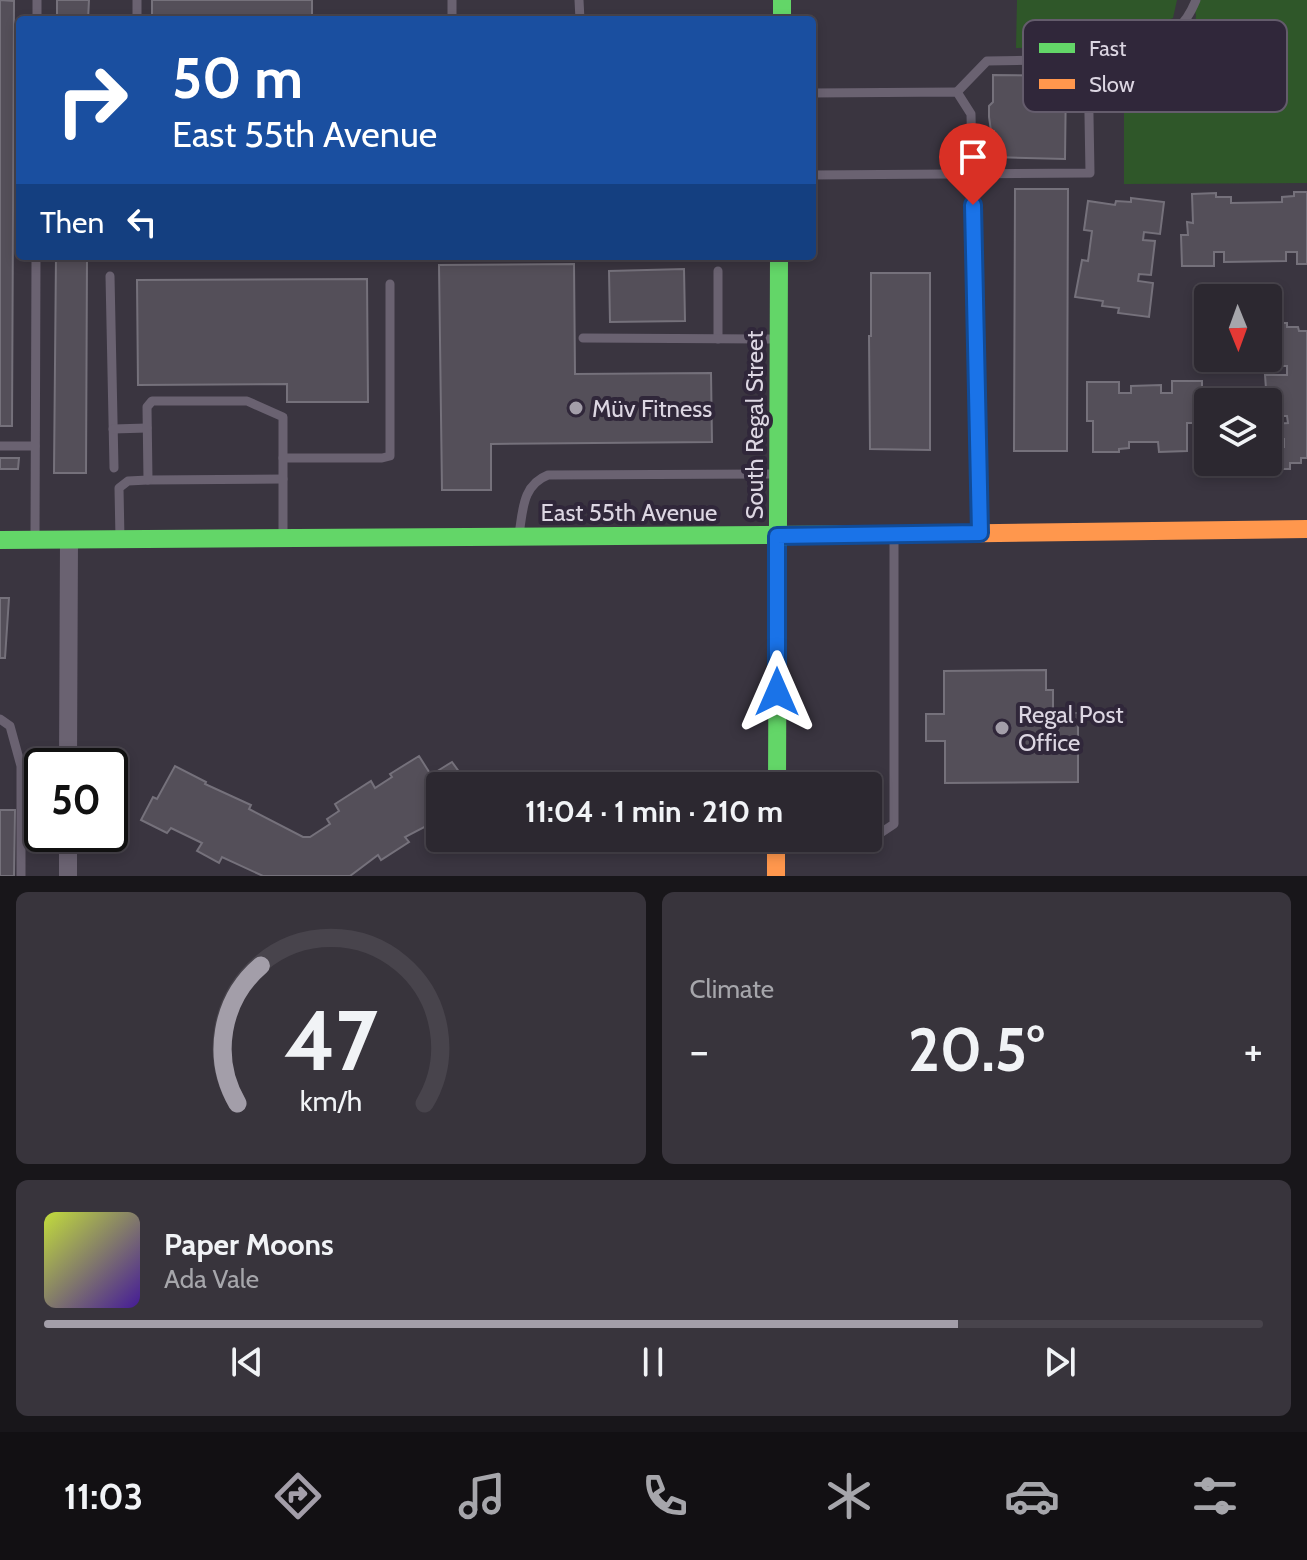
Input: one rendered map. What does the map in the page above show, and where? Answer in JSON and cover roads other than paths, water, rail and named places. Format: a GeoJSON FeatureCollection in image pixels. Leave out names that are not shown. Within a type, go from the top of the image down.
{"type":"FeatureCollection","features":[{"type":"Feature","properties":{"kind":"street","name":"South Regal Street"},"geometry":{"type":"LineString","coordinates":[[777,772],[779,260]]}},
{"type":"Feature","properties":{"kind":"street","name":"East 55th Avenue"},"geometry":{"type":"LineString","coordinates":[[0,540],[777,536],[1307,529]]}},
{"type":"Feature","properties":{"kind":"street"},"geometry":{"type":"LineString","coordinates":[[68,748],[69,540]]}},
{"type":"Feature","properties":{"kind":"street"},"geometry":{"type":"LineString","coordinates":[[68,852],[68,876]]}},
{"type":"Feature","properties":{"kind":"street"},"geometry":{"type":"LineString","coordinates":[[776,852],[776,876]]}},
{"type":"Feature","properties":{"kind":"lane"},"geometry":{"type":"LineString","coordinates":[[1187,20],[1196,0]]}},
{"type":"Feature","properties":{"kind":"lane"},"geometry":{"type":"LineString","coordinates":[[816,93],[957,92],[987,61],[1023,60]]}},
{"type":"Feature","properties":{"kind":"lane"},"geometry":{"type":"LineString","coordinates":[[957,92],[971,114],[980,533]]}},
{"type":"Feature","properties":{"kind":"lane"},"geometry":{"type":"LineString","coordinates":[[816,175],[1090,173],[1089,112]]}},
{"type":"Feature","properties":{"kind":"lane"},"geometry":{"type":"LineString","coordinates":[[35,540],[36,260]]}},
{"type":"Feature","properties":{"kind":"lane"},"geometry":{"type":"LineString","coordinates":[[718,271],[718,339]]}},
{"type":"Feature","properties":{"kind":"lane"},"geometry":{"type":"LineString","coordinates":[[110,276],[114,468]]}},
{"type":"Feature","properties":{"kind":"lane"},"geometry":{"type":"LineString","coordinates":[[283,458],[390,456],[390,284]]}},
{"type":"Feature","properties":{"kind":"lane"},"geometry":{"type":"LineString","coordinates":[[583,338],[779,339]]}},
{"type":"Feature","properties":{"kind":"lane"},"geometry":{"type":"LineString","coordinates":[[148,480],[147,407],[152,401],[247,401],[283,417],[283,539]]}},
{"type":"Feature","properties":{"kind":"lane"},"geometry":{"type":"LineString","coordinates":[[113,429],[147,428]]}},
{"type":"Feature","properties":{"kind":"lane"},"geometry":{"type":"LineString","coordinates":[[0,446],[35,446]]}},
{"type":"Feature","properties":{"kind":"lane"},"geometry":{"type":"LineString","coordinates":[[519,537],[525,497],[538,479],[548,475],[778,474]]}},
{"type":"Feature","properties":{"kind":"lane"},"geometry":{"type":"LineString","coordinates":[[120,540],[119,488],[128,481],[283,479]]}},
{"type":"Feature","properties":{"kind":"lane"},"geometry":{"type":"LineString","coordinates":[[882,832],[894,824],[894,534]]}},
{"type":"Feature","properties":{"kind":"lane"},"geometry":{"type":"LineString","coordinates":[[0,719],[10,726],[21,766],[21,876]]}},
{"type":"Feature","properties":{"kind":"place","name":"Müv Fitness"},"geometry":{"type":"Point","coordinates":[576,408]}},
{"type":"Feature","properties":{"kind":"place","name":"Regal Post Office"},"geometry":{"type":"Point","coordinates":[1002,728]}}]}
